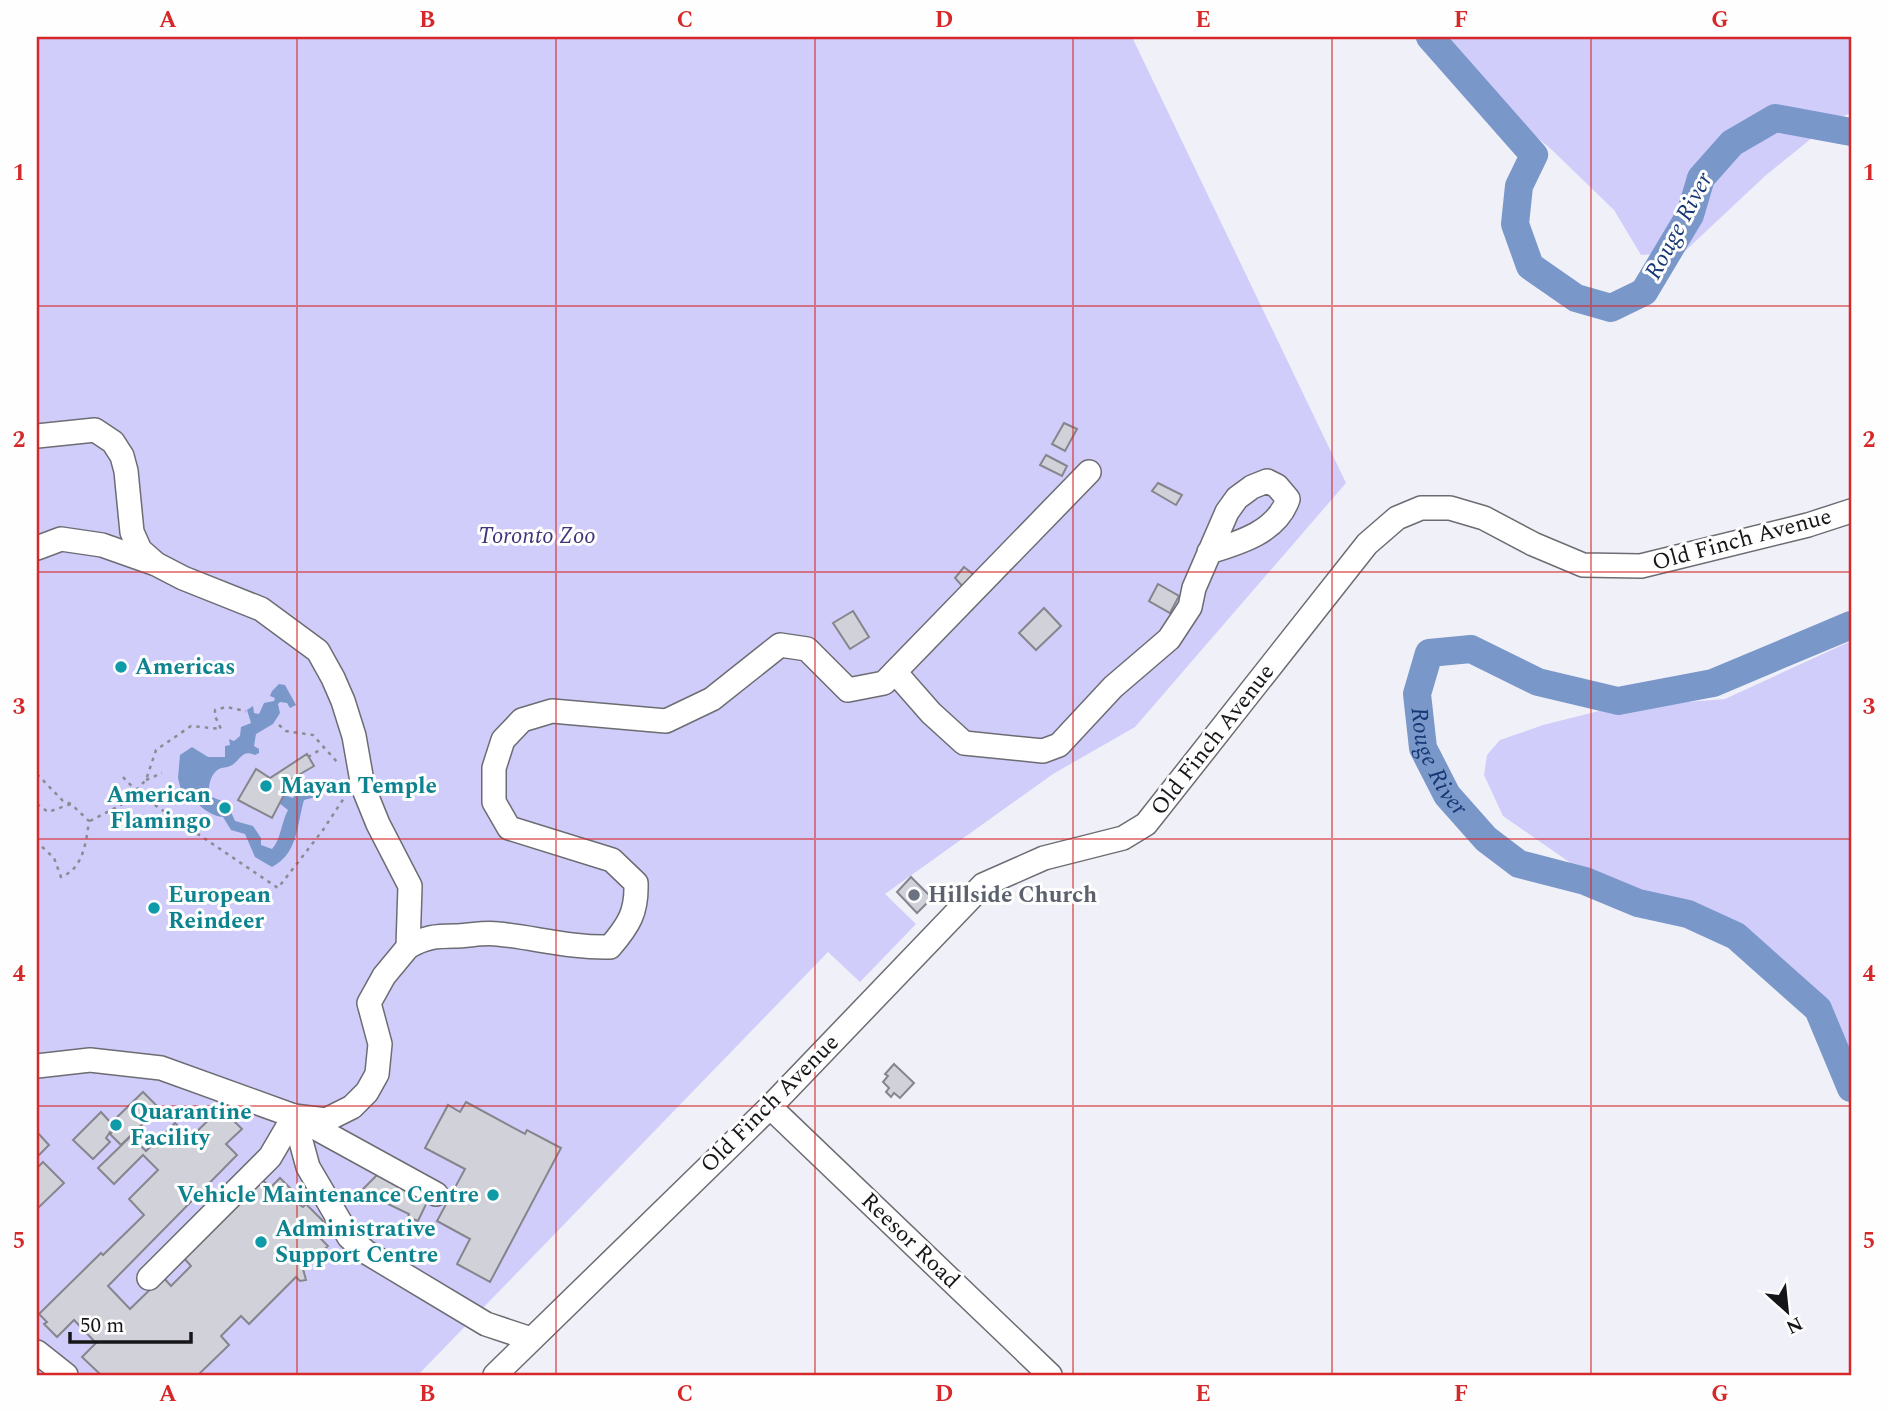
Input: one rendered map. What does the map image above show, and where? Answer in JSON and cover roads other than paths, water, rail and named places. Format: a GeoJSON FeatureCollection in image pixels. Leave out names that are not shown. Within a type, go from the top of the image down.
{"type":"FeatureCollection","features":[{"type":"Feature","properties":{"kind":"street"},"geometry":{"type":"LineString","coordinates":[[37,436],[95,430],[113,442],[122,456],[126,471],[132,532],[141,550],[156,564]]}},
{"type":"Feature","properties":{"kind":"street"},"geometry":{"type":"LineString","coordinates":[[294,1116],[326,1120],[352,1107],[367,1092],[377,1074],[380,1044],[369,1003],[384,976],[408,947],[420,940],[436,935],[495,934],[588,948],[610,947],[626,928],[636,902],[636,883],[612,860],[509,828],[494,802],[494,768],[503,740],[522,720],[552,711],[666,721],[712,699],[780,645],[807,649],[848,690],[884,683],[1089,472]]}},
{"type":"Feature","properties":{"kind":"street","name":"Old Finch Avenue"},"geometry":{"type":"LineString","coordinates":[[495,1375],[771,1107],[984,885],[1044,858],[1124,838],[1146,824],[1367,544],[1397,518],[1421,508],[1450,508],[1484,518],[1533,544],[1583,565],[1641,566],[1808,525],[1851,511]]}},
{"type":"Feature","properties":{"kind":"street"},"geometry":{"type":"LineString","coordinates":[[37,548],[61,539],[102,545],[156,564],[183,578],[261,609],[318,650],[343,701],[354,736],[363,787],[378,824],[410,886],[408,947]]}},
{"type":"Feature","properties":{"kind":"street"},"geometry":{"type":"LineString","coordinates":[[895,672],[931,713],[964,743],[1043,751],[1059,746],[1113,687],[1169,639],[1181,624],[1190,607],[1194,588],[1209,552]]}},
{"type":"Feature","properties":{"kind":"street"},"geometry":{"type":"LineString","coordinates":[[37,1066],[90,1060],[161,1068],[294,1116],[436,1194]]}},
{"type":"Feature","properties":{"kind":"street","name":"Reesor Road"},"geometry":{"type":"LineString","coordinates":[[771,1107],[1050,1375]]}},
{"type":"Feature","properties":{"kind":"street"},"geometry":{"type":"LineString","coordinates":[[149,1278],[270,1157],[294,1116]]}},
{"type":"Feature","properties":{"kind":"street"},"geometry":{"type":"LineString","coordinates":[[294,1116],[308,1167],[349,1237],[366,1252],[486,1324],[531,1339]]}},
{"type":"Feature","properties":{"kind":"street"},"geometry":{"type":"LineString","coordinates":[[37,1352],[66,1375]]}},
{"type":"Feature","properties":{"kind":"waterway","name":"Rouge River"},"geometry":{"type":"LineString","coordinates":[[1430,37],[1534,155],[1519,186],[1515,224],[1530,266],[1576,298],[1611,308],[1644,292],[1690,215],[1701,178],[1732,143],[1775,118],[1851,132]]}},
{"type":"Feature","properties":{"kind":"waterway","name":"Rouge River"},"geometry":{"type":"LineString","coordinates":[[1851,625],[1713,683],[1618,701],[1538,682],[1471,649],[1429,653],[1417,694],[1423,748],[1447,795],[1486,839],[1519,864],[1585,881],[1638,903],[1688,914],[1736,936],[1818,1009],[1851,1088]]}},
{"type":"Feature","properties":{"kind":"place","name":"Americas"},"geometry":{"type":"Point","coordinates":[121,667]}},
{"type":"Feature","properties":{"kind":"place","name":"Mayan Temple"},"geometry":{"type":"Point","coordinates":[266,786]}},
{"type":"Feature","properties":{"kind":"place","name":"American Flamingo"},"geometry":{"type":"Point","coordinates":[225,808]}},
{"type":"Feature","properties":{"kind":"place","name":"Hillside Church"},"geometry":{"type":"Point","coordinates":[914,895]}},
{"type":"Feature","properties":{"kind":"place","name":"European Reindeer"},"geometry":{"type":"Point","coordinates":[154,908]}},
{"type":"Feature","properties":{"kind":"place","name":"Quarantine Facility"},"geometry":{"type":"Point","coordinates":[116,1125]}},
{"type":"Feature","properties":{"kind":"place","name":"Vehicle Maintenance Centre"},"geometry":{"type":"Point","coordinates":[493,1195]}},
{"type":"Feature","properties":{"kind":"place","name":"Administrative Support Centre"},"geometry":{"type":"Point","coordinates":[261,1242]}},
{"type":"Feature","properties":{"kind":"park label","name":"Toronto Zoo"},"geometry":{"type":"Point","coordinates":[537,536]}}]}
